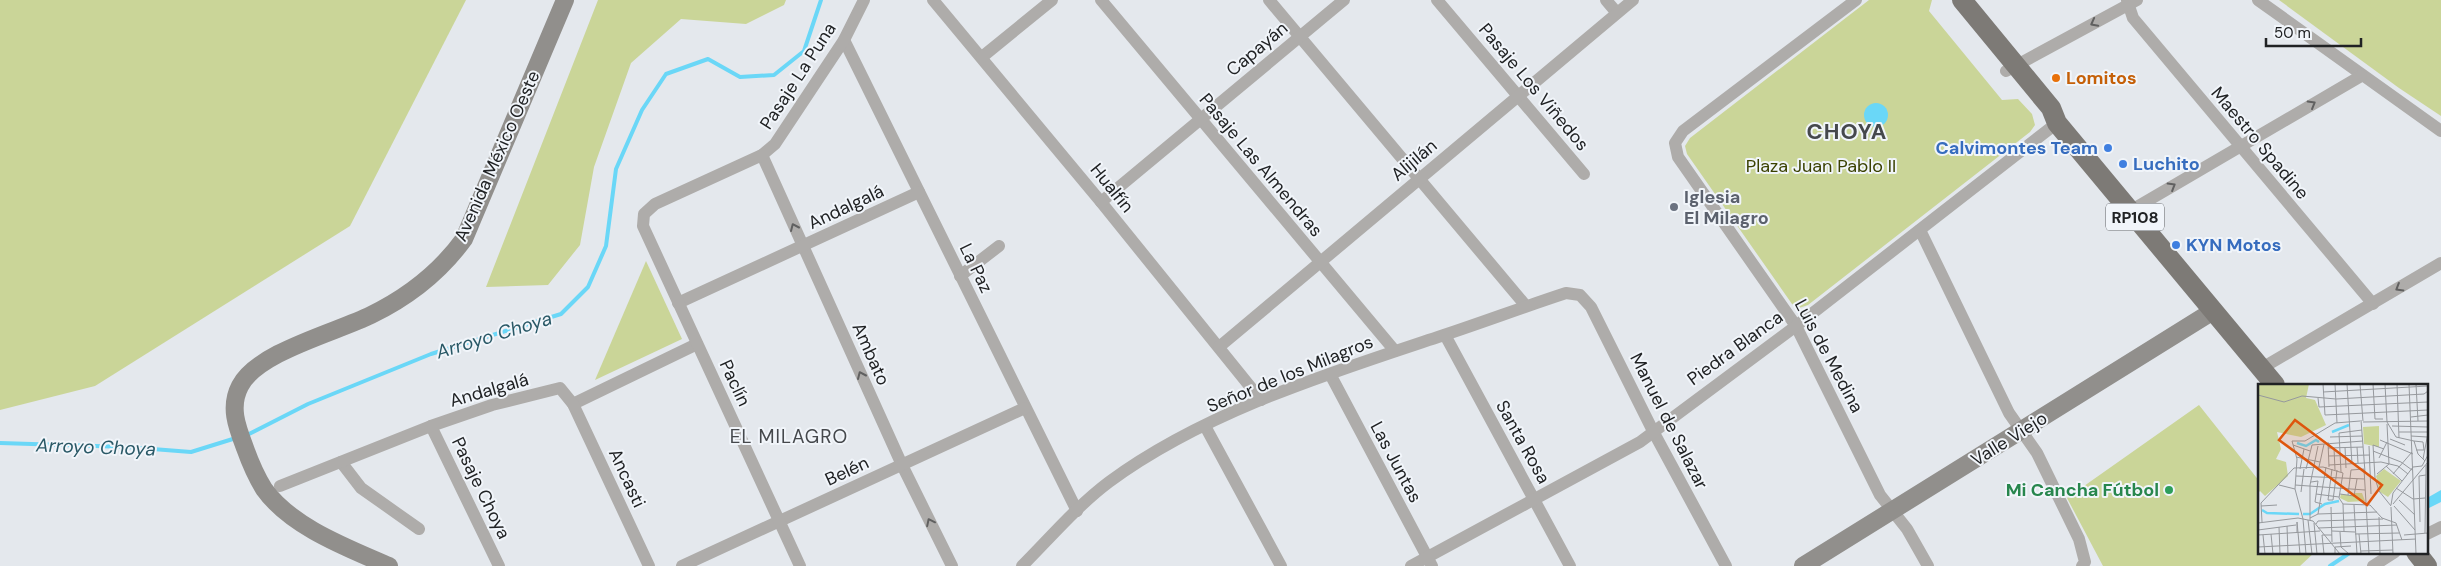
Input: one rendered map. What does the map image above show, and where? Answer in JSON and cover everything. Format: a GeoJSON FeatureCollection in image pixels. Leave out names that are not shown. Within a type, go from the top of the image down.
{"type":"FeatureCollection","features":[{"type":"Feature","properties":{"kind":"main road","name":"Avenida México Oeste"},"geometry":{"type":"LineString","coordinates":[[388,566],[321,534],[287,512],[264,489],[249,459],[236,425],[234,410],[240,385],[248,374],[278,354],[371,316],[402,298],[446,262],[464,239],[565,0]]}},
{"type":"Feature","properties":{"kind":"main road","name":"RP108"},"geometry":{"type":"LineString","coordinates":[[1948,0],[2051,108],[2057,123],[2274,384]]}},
{"type":"Feature","properties":{"kind":"main road","name":"RP108"},"geometry":{"type":"LineString","coordinates":[[1962,0],[2011,68]]}},
{"type":"Feature","properties":{"kind":"main road","name":"Valle Viejo"},"geometry":{"type":"LineString","coordinates":[[1803,566],[2022,432],[2213,311]]}},
{"type":"Feature","properties":{"kind":"main road"},"geometry":{"type":"LineString","coordinates":[[2418,554],[2427,566]]}},
{"type":"Feature","properties":{"kind":"street","name":"Pasaje La Puna"},"geometry":{"type":"LineString","coordinates":[[644,214],[655,204],[762,155],[775,144],[844,40],[864,0]]}},
{"type":"Feature","properties":{"kind":"street","name":"Hualfín"},"geometry":{"type":"LineString","coordinates":[[933,0],[1101,202],[1261,400]]}},
{"type":"Feature","properties":{"kind":"street"},"geometry":{"type":"LineString","coordinates":[[982,57],[1052,0]]}},
{"type":"Feature","properties":{"kind":"street","name":"Pasaje Las Almendras"},"geometry":{"type":"LineString","coordinates":[[1100,0],[1319,263],[1395,351]]}},
{"type":"Feature","properties":{"kind":"street"},"geometry":{"type":"LineString","coordinates":[[1269,0],[1526,306]]}},
{"type":"Feature","properties":{"kind":"street","name":"Capayán"},"geometry":{"type":"LineString","coordinates":[[1101,202],[1344,0]]}},
{"type":"Feature","properties":{"kind":"street","name":"Pasaje Los Viñedos"},"geometry":{"type":"LineString","coordinates":[[1437,0],[1584,174]]}},
{"type":"Feature","properties":{"kind":"street"},"geometry":{"type":"LineString","coordinates":[[1606,0],[1617,13]]}},
{"type":"Feature","properties":{"kind":"street","name":"Alijilán"},"geometry":{"type":"LineString","coordinates":[[1219,347],[1633,0]]}},
{"type":"Feature","properties":{"kind":"street","name":"Luis de Medina"},"geometry":{"type":"LineString","coordinates":[[1856,0],[1683,131],[1675,143],[1678,157],[1796,326],[1880,495],[1907,529],[1928,566]]}},
{"type":"Feature","properties":{"kind":"street"},"geometry":{"type":"LineString","coordinates":[[2258,0],[2361,76],[2441,131]]}},
{"type":"Feature","properties":{"kind":"street"},"geometry":{"type":"LineString","coordinates":[[2011,68],[2131,2]]}},
{"type":"Feature","properties":{"kind":"street","name":"Maestro Spadine"},"geometry":{"type":"LineString","coordinates":[[2131,2],[2133,18],[2373,304]]}},
{"type":"Feature","properties":{"kind":"street","name":"La Paz"},"geometry":{"type":"LineString","coordinates":[[844,40],[1077,511]]}},
{"type":"Feature","properties":{"kind":"street"},"geometry":{"type":"LineString","coordinates":[[2130,211],[2239,145],[2361,76]]}},
{"type":"Feature","properties":{"kind":"street","name":"Piedra Blanca"},"geometry":{"type":"LineString","coordinates":[[1411,566],[1430,562],[1535,500],[1640,442],[1796,326],[2057,123]]}},
{"type":"Feature","properties":{"kind":"street","name":"Ambato"},"geometry":{"type":"LineString","coordinates":[[762,155],[902,464],[952,566]]}},
{"type":"Feature","properties":{"kind":"street","name":"Andalgalá"},"geometry":{"type":"LineString","coordinates":[[678,303],[919,192]]}},
{"type":"Feature","properties":{"kind":"street","name":"Paclín"},"geometry":{"type":"LineString","coordinates":[[644,214],[643,226],[800,566]]}},
{"type":"Feature","properties":{"kind":"street"},"geometry":{"type":"LineString","coordinates":[[1920,230],[2009,412],[2037,452],[2079,539],[2083,564]]}},
{"type":"Feature","properties":{"kind":"street"},"geometry":{"type":"LineString","coordinates":[[960,276],[999,246]]}},
{"type":"Feature","properties":{"kind":"street"},"geometry":{"type":"LineString","coordinates":[[2262,368],[2441,263]]}},
{"type":"Feature","properties":{"kind":"street","name":"Señor de los Milagros"},"geometry":{"type":"LineString","coordinates":[[1022,566],[1108,483],[1140,461],[1205,426],[1261,400],[1395,351],[1566,293],[1580,295]]}},
{"type":"Feature","properties":{"kind":"street","name":"Manuel de Salazar"},"geometry":{"type":"LineString","coordinates":[[1580,295],[1591,307],[1653,431],[1726,566]]}},
{"type":"Feature","properties":{"kind":"street","name":"Santa Rosa"},"geometry":{"type":"LineString","coordinates":[[1445,335],[1570,566]]}},
{"type":"Feature","properties":{"kind":"street"},"geometry":{"type":"LineString","coordinates":[[573,404],[697,344]]}},
{"type":"Feature","properties":{"kind":"street","name":"Las Juntas"},"geometry":{"type":"LineString","coordinates":[[1330,374],[1430,562]]}},
{"type":"Feature","properties":{"kind":"street","name":"Andalgalá"},"geometry":{"type":"LineString","coordinates":[[280,486],[431,426],[492,405],[560,388],[573,404]]}},
{"type":"Feature","properties":{"kind":"street","name":"Ancasti"},"geometry":{"type":"LineString","coordinates":[[573,404],[649,566]]}},
{"type":"Feature","properties":{"kind":"street","name":"Belén"},"geometry":{"type":"LineString","coordinates":[[682,566],[1026,408]]}},
{"type":"Feature","properties":{"kind":"street","name":"Pasaje Choya"},"geometry":{"type":"LineString","coordinates":[[431,426],[499,566]]}},
{"type":"Feature","properties":{"kind":"street"},"geometry":{"type":"LineString","coordinates":[[1205,426],[1281,566]]}},
{"type":"Feature","properties":{"kind":"street"},"geometry":{"type":"LineString","coordinates":[[341,462],[361,488],[419,528]]}},
{"type":"Feature","properties":{"kind":"street"},"geometry":{"type":"LineString","coordinates":[[2428,533],[2441,526]]}},
{"type":"Feature","properties":{"kind":"street"},"geometry":{"type":"LineString","coordinates":[[2373,566],[2392,554]]}},
{"type":"Feature","properties":{"kind":"green space"},"geometry":{"type":"Polygon","coordinates":[[[0,0],[466,0],[350,226],[95,386],[0,410],[0,0]]]}},
{"type":"Feature","properties":{"kind":"green space"},"geometry":{"type":"Polygon","coordinates":[[[598,0],[786,0],[784,5],[746,24],[681,19],[631,63],[594,167],[580,245],[548,285],[486,287],[598,0]]]}},
{"type":"Feature","properties":{"kind":"green space","name":"Plaza Juan Pablo II"},"geometry":{"type":"Polygon","coordinates":[[[1869,0],[1932,0],[1929,11],[2002,100],[2018,99],[2032,114],[2035,125],[2030,132],[1808,305],[1799,308],[1792,304],[1687,154],[1685,146],[1690,138],[1869,0]]]}},
{"type":"Feature","properties":{"kind":"green space"},"geometry":{"type":"Polygon","coordinates":[[[2279,0],[2441,0],[2441,116],[2399,88],[2279,0]]]}},
{"type":"Feature","properties":{"kind":"green space"},"geometry":{"type":"Polygon","coordinates":[[[646,261],[682,339],[595,380],[646,261]]]}},
{"type":"Feature","properties":{"kind":"green space","name":"Mi Cancha Fútbol"},"geometry":{"type":"Polygon","coordinates":[[[2199,405],[2258,479],[2258,554],[2313,554],[2300,566],[2103,566],[2067,498],[2199,405]]]}},
{"type":"Feature","properties":{"kind":"water"},"geometry":{"type":"Polygon","coordinates":[[[1876,103],[1885,106],[1888,115],[1885,124],[1876,127],[1867,124],[1864,115],[1867,106],[1876,103]]]}},
{"type":"Feature","properties":{"kind":"water"},"geometry":{"type":"Polygon","coordinates":[[[2441,490],[2441,502],[2428,508],[2428,497],[2441,490]]]}},
{"type":"Feature","properties":{"kind":"waterway","name":"Arroyo Choya"},"geometry":{"type":"LineString","coordinates":[[245,436],[308,404],[431,354],[561,314],[588,287],[606,246],[616,169],[642,110],[666,74],[708,59],[740,77],[774,75],[804,51],[821,0]]}},
{"type":"Feature","properties":{"kind":"waterway","name":"Arroyo Choya"},"geometry":{"type":"LineString","coordinates":[[0,443],[127,447],[191,452],[236,438]]}},
{"type":"Feature","properties":{"kind":"waterway"},"geometry":{"type":"LineString","coordinates":[[2330,566],[2348,554]]}},
{"type":"Feature","properties":{"kind":"place","name":"Lomitos"},"geometry":{"type":"Point","coordinates":[2056,78]}},
{"type":"Feature","properties":{"kind":"place","name":"Calvimontes Team"},"geometry":{"type":"Point","coordinates":[2108,148]}},
{"type":"Feature","properties":{"kind":"place","name":"Luchito"},"geometry":{"type":"Point","coordinates":[2123,164]}},
{"type":"Feature","properties":{"kind":"place","name":"Iglesia El Milagro"},"geometry":{"type":"Point","coordinates":[1674,207]}},
{"type":"Feature","properties":{"kind":"place","name":"KYN Motos"},"geometry":{"type":"Point","coordinates":[2176,245]}},
{"type":"Feature","properties":{"kind":"place","name":"Mi Cancha Fútbol"},"geometry":{"type":"Point","coordinates":[2169,490]}},
{"type":"Feature","properties":{"kind":"district","name":"CHOYA"},"geometry":{"type":"Point","coordinates":[1847,131]}},
{"type":"Feature","properties":{"kind":"district","name":"EL MILAGRO"},"geometry":{"type":"Point","coordinates":[789,436]}}]}
